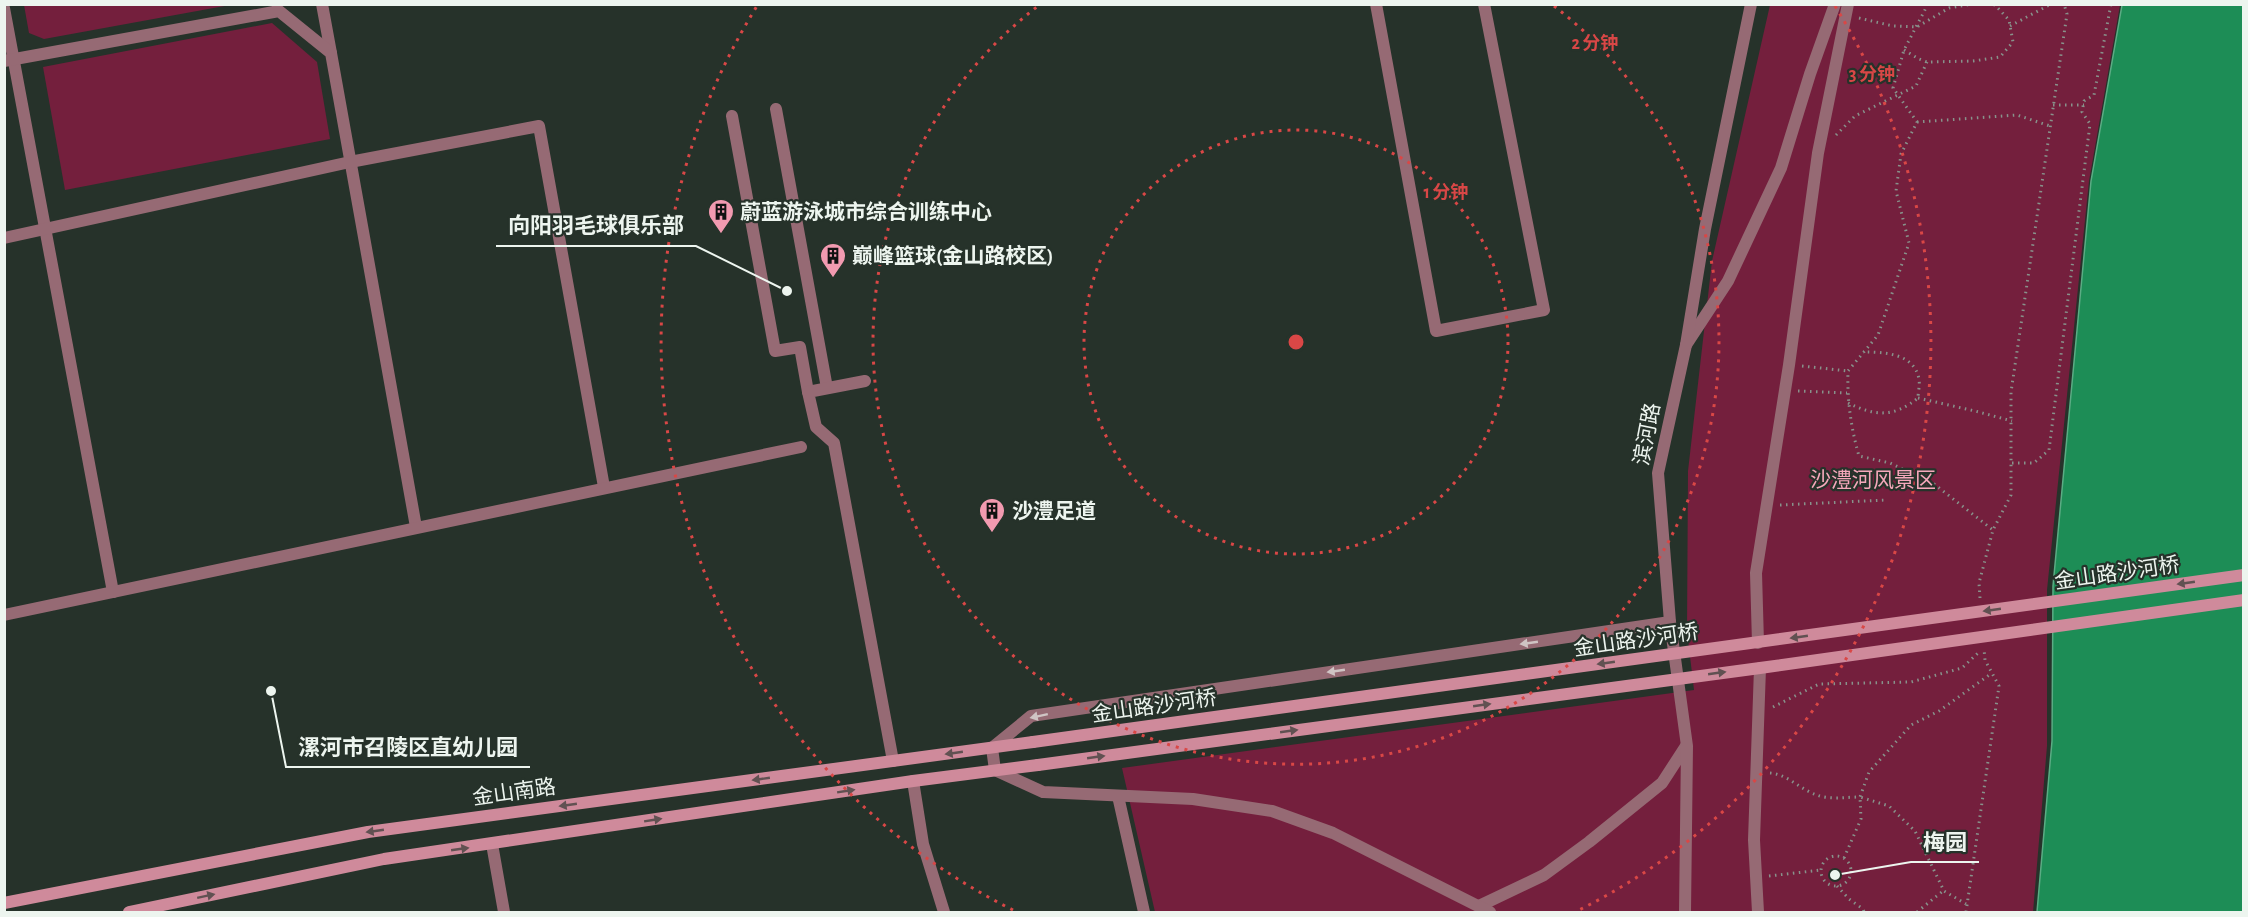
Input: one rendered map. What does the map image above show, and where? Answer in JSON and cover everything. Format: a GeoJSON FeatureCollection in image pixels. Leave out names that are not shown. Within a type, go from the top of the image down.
{"type":"FeatureCollection","features":[{"type":"Feature","properties":{"kind":"main road","name":"金山路沙河桥"},"geometry":{"type":"LineString","coordinates":[[1033,742],[2244,575]]}},
{"type":"Feature","properties":{"kind":"main road","name":"金山路沙河桥"},"geometry":{"type":"LineString","coordinates":[[995,770],[1760,668],[2244,600]]}},
{"type":"Feature","properties":{"kind":"main road","name":"金山南路"},"geometry":{"type":"LineString","coordinates":[[4,903],[368,832],[1033,742]]}},
{"type":"Feature","properties":{"kind":"main road"},"geometry":{"type":"LineString","coordinates":[[129,912],[384,859],[995,770]]}},
{"type":"Feature","properties":{"kind":"street"},"geometry":{"type":"LineString","coordinates":[[322,4],[416,527]]}},
{"type":"Feature","properties":{"kind":"street"},"geometry":{"type":"LineString","coordinates":[[1376,4],[1436,331],[1544,310],[1484,4]]}},
{"type":"Feature","properties":{"kind":"street","name":"滨河路"},"geometry":{"type":"LineString","coordinates":[[1685,912],[1687,746],[1670,622],[1658,473],[1686,345],[1705,229],[1751,4]]}},
{"type":"Feature","properties":{"kind":"street"},"geometry":{"type":"LineString","coordinates":[[1686,345],[1728,282],[1781,168],[1835,4]]}},
{"type":"Feature","properties":{"kind":"street"},"geometry":{"type":"LineString","coordinates":[[4,8],[9,60],[46,229],[113,592]]}},
{"type":"Feature","properties":{"kind":"street"},"geometry":{"type":"LineString","coordinates":[[9,60],[281,8],[331,53]]}},
{"type":"Feature","properties":{"kind":"street"},"geometry":{"type":"LineString","coordinates":[[1758,643],[1756,573],[1789,365],[1818,153],[1847,10]]}},
{"type":"Feature","properties":{"kind":"street"},"geometry":{"type":"LineString","coordinates":[[776,109],[827,388]]}},
{"type":"Feature","properties":{"kind":"street"},"geometry":{"type":"LineString","coordinates":[[732,116],[775,351],[800,347],[816,427],[834,443],[892,761]]}},
{"type":"Feature","properties":{"kind":"street"},"geometry":{"type":"LineString","coordinates":[[4,238],[350,162],[539,126],[604,487]]}},
{"type":"Feature","properties":{"kind":"street"},"geometry":{"type":"LineString","coordinates":[[808,392],[865,381]]}},
{"type":"Feature","properties":{"kind":"street"},"geometry":{"type":"LineString","coordinates":[[4,615],[801,447]]}},
{"type":"Feature","properties":{"kind":"street"},"geometry":{"type":"LineString","coordinates":[[1670,622],[1031,716],[992,748],[995,770],[1043,792],[1193,799],[1272,811],[1333,833],[1485,909],[1544,875],[1589,842],[1662,783],[1687,746]]}},
{"type":"Feature","properties":{"kind":"street"},"geometry":{"type":"LineString","coordinates":[[1758,912],[1754,840],[1760,668]]}},
{"type":"Feature","properties":{"kind":"street"},"geometry":{"type":"LineString","coordinates":[[913,781],[923,844],[944,912]]}},
{"type":"Feature","properties":{"kind":"street"},"geometry":{"type":"LineString","coordinates":[[1118,796],[1144,912]]}},
{"type":"Feature","properties":{"kind":"street"},"geometry":{"type":"LineString","coordinates":[[492,844],[504,912]]}},
{"type":"Feature","properties":{"kind":"path"},"geometry":{"type":"LineString","coordinates":[[1917,122],[1893,88],[1904,50],[1928,4]]}},
{"type":"Feature","properties":{"kind":"path"},"geometry":{"type":"LineString","coordinates":[[1847,10],[1893,26],[1917,27],[1949,8],[1973,4]]}},
{"type":"Feature","properties":{"kind":"path"},"geometry":{"type":"LineString","coordinates":[[1904,50],[1928,62],[1973,61],[2000,57],[2013,42],[2009,20],[1995,5],[1989,4]]}},
{"type":"Feature","properties":{"kind":"path"},"geometry":{"type":"LineString","coordinates":[[2010,26],[2051,4]]}},
{"type":"Feature","properties":{"kind":"path"},"geometry":{"type":"LineString","coordinates":[[1981,605],[1979,583],[1993,530],[2011,495],[2011,392],[2067,14],[2064,4]]}},
{"type":"Feature","properties":{"kind":"path"},"geometry":{"type":"LineString","coordinates":[[2012,463],[2034,463],[2049,450],[2090,124],[2082,112],[2084,102],[2094,95],[2111,4]]}},
{"type":"Feature","properties":{"kind":"path"},"geometry":{"type":"LineString","coordinates":[[1818,153],[1855,116],[1916,86],[1928,62]]}},
{"type":"Feature","properties":{"kind":"path"},"geometry":{"type":"LineString","coordinates":[[2053,105],[2084,105]]}},
{"type":"Feature","properties":{"kind":"path"},"geometry":{"type":"LineString","coordinates":[[1917,122],[2017,115],[2050,126]]}},
{"type":"Feature","properties":{"kind":"path"},"geometry":{"type":"LineString","coordinates":[[1917,122],[1901,154],[1896,191],[1909,243],[1878,335],[1848,371],[1847,393],[1853,435],[1859,456],[1890,464],[1934,484],[1993,530]]}},
{"type":"Feature","properties":{"kind":"path"},"geometry":{"type":"LineString","coordinates":[[1848,403],[1869,413],[1887,413],[1905,409],[1918,398],[1919,379],[1910,362],[1889,352],[1863,352]]}},
{"type":"Feature","properties":{"kind":"path"},"geometry":{"type":"LineString","coordinates":[[1789,365],[1848,371]]}},
{"type":"Feature","properties":{"kind":"path"},"geometry":{"type":"LineString","coordinates":[[1784,391],[1847,393]]}},
{"type":"Feature","properties":{"kind":"path"},"geometry":{"type":"LineString","coordinates":[[1918,398],[2012,421]]}},
{"type":"Feature","properties":{"kind":"path"},"geometry":{"type":"LineString","coordinates":[[1766,505],[1886,500]]}},
{"type":"Feature","properties":{"kind":"path"},"geometry":{"type":"LineString","coordinates":[[1758,708],[1768,709],[1819,684],[1911,682],[1962,668],[1984,648],[1985,660],[1999,686],[1966,912]]}},
{"type":"Feature","properties":{"kind":"path"},"geometry":{"type":"LineString","coordinates":[[1844,858],[1861,819],[1860,797],[1869,772],[1911,725],[1939,711],[1992,673]]}},
{"type":"Feature","properties":{"kind":"path"},"geometry":{"type":"LineString","coordinates":[[1756,773],[1779,774],[1795,785],[1819,796],[1860,797],[1890,806],[1915,831],[1944,891],[1966,904]]}},
{"type":"Feature","properties":{"kind":"path"},"geometry":{"type":"LineString","coordinates":[[1837,886],[1846,883],[1851,875],[1851,865],[1844,858],[1834,856],[1825,860],[1821,870],[1822,875],[1827,883],[1837,886],[1864,912]]}},
{"type":"Feature","properties":{"kind":"path"},"geometry":{"type":"LineString","coordinates":[[1756,878],[1821,870]]}},
{"type":"Feature","properties":{"kind":"path"},"geometry":{"type":"LineString","coordinates":[[1917,912],[1944,891]]}},
{"type":"Feature","properties":{"kind":"green space"},"geometry":{"type":"Polygon","coordinates":[[[24,4],[230,5],[44,39],[29,33],[24,4]]]}},
{"type":"Feature","properties":{"kind":"green space","name":"沙澧河风景区"},"geometry":{"type":"Polygon","coordinates":[[[1770,5],[2120,5],[2089,181],[2047,590],[2047,746],[2033,912],[1155,912],[1122,768],[1694,690],[1687,631],[1688,471],[1712,261],[1770,5]]]}},
{"type":"Feature","properties":{"kind":"green space"},"geometry":{"type":"Polygon","coordinates":[[[272,23],[317,62],[330,139],[65,190],[43,67],[272,23]]]}},
{"type":"Feature","properties":{"kind":"shaded area"},"geometry":{"type":"Polygon","coordinates":[[[2122,5],[2243,5],[2243,912],[2037,912],[2052,741],[2053,586],[2091,181],[2122,5]]]}},
{"type":"Feature","properties":{"kind":"place","name":"蔚蓝游泳城市综合训练中心"},"geometry":{"type":"Point","coordinates":[721,235]}},
{"type":"Feature","properties":{"kind":"place","name":"巅峰篮球(金山路校区)"},"geometry":{"type":"Point","coordinates":[833,279]}},
{"type":"Feature","properties":{"kind":"place","name":"向阳羽毛球俱乐部"},"geometry":{"type":"Point","coordinates":[787,291]}},
{"type":"Feature","properties":{"kind":"place","name":"沙澧足道"},"geometry":{"type":"Point","coordinates":[992,534]}},
{"type":"Feature","properties":{"kind":"place","name":"漯河市召陵区直幼儿园"},"geometry":{"type":"Point","coordinates":[271,691]}},
{"type":"Feature","properties":{"kind":"place","name":"梅园"},"geometry":{"type":"Point","coordinates":[1835,875]}}]}
